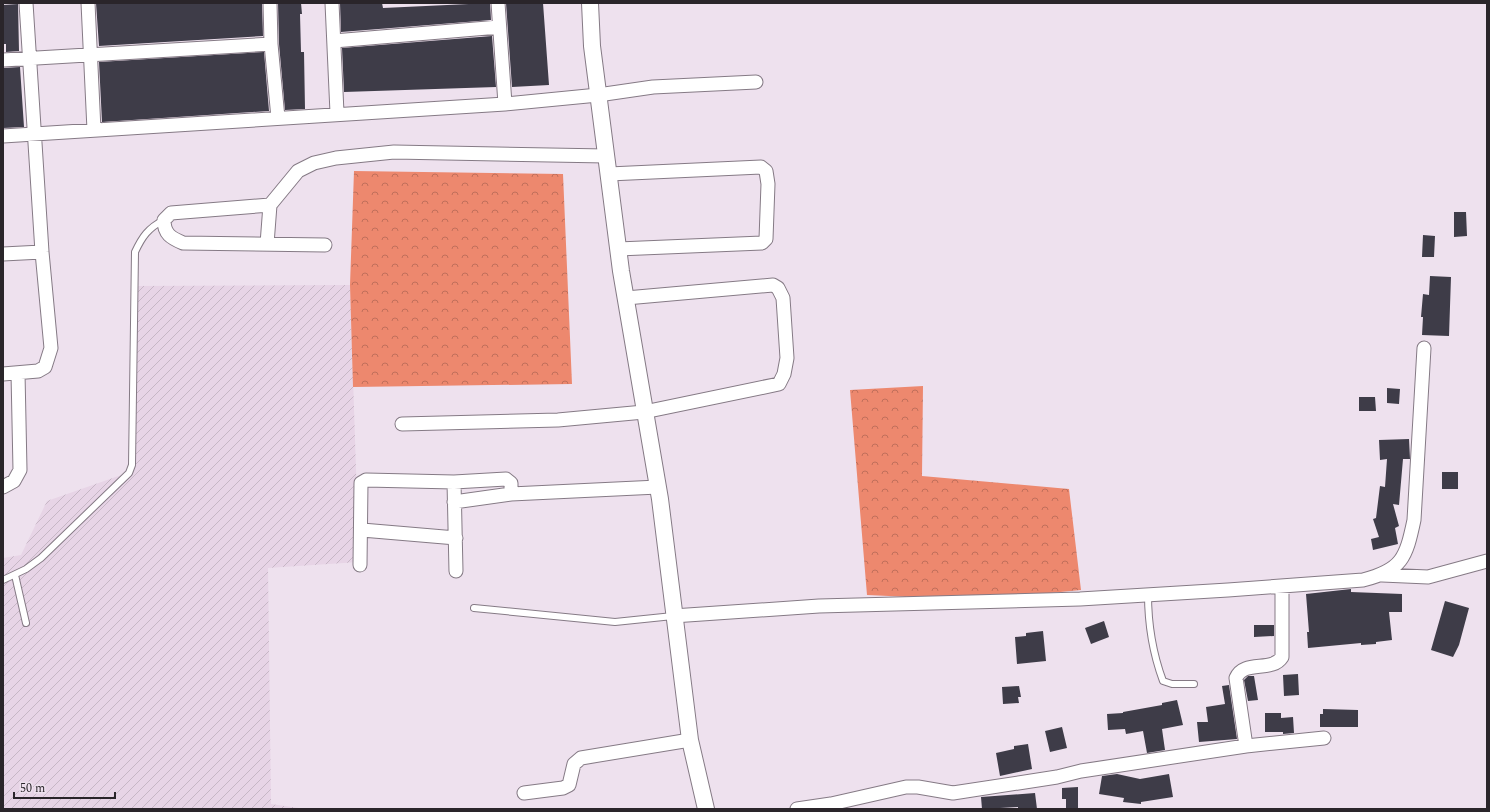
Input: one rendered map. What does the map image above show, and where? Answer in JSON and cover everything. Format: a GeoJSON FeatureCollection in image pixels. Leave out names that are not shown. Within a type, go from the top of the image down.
{"type":"FeatureCollection","features":[{"type":"Feature","properties":{"kind":"street"},"geometry":{"type":"LineString","coordinates":[[3,374],[38,371],[45,367],[51,348],[42,252],[26,3]]}},
{"type":"Feature","properties":{"kind":"street"},"geometry":{"type":"LineString","coordinates":[[88,3],[94,130]]}},
{"type":"Feature","properties":{"kind":"street"},"geometry":{"type":"LineString","coordinates":[[270,3],[278,118]]}},
{"type":"Feature","properties":{"kind":"street"},"geometry":{"type":"LineString","coordinates":[[332,3],[337,113]]}},
{"type":"Feature","properties":{"kind":"street"},"geometry":{"type":"LineString","coordinates":[[498,3],[506,104]]}},
{"type":"Feature","properties":{"kind":"street"},"geometry":{"type":"LineString","coordinates":[[590,3],[592,46],[618,249],[644,412],[658,487],[673,616],[690,740],[706,809]]}},
{"type":"Feature","properties":{"kind":"street"},"geometry":{"type":"LineString","coordinates":[[334,41],[499,28]]}},
{"type":"Feature","properties":{"kind":"street"},"geometry":{"type":"LineString","coordinates":[[3,60],[91,56],[272,44]]}},
{"type":"Feature","properties":{"kind":"street"},"geometry":{"type":"LineString","coordinates":[[3,136],[337,113],[506,104],[598,95],[653,87],[756,82]]}},
{"type":"Feature","properties":{"kind":"street"},"geometry":{"type":"LineString","coordinates":[[268,244],[270,205],[298,171],[314,162],[336,158],[394,152],[606,156]]}},
{"type":"Feature","properties":{"kind":"street"},"geometry":{"type":"LineString","coordinates":[[609,174],[761,166],[766,171],[768,184],[766,238],[759,245],[618,249]]}},
{"type":"Feature","properties":{"kind":"street"},"geometry":{"type":"LineString","coordinates":[[270,205],[171,213],[164,220],[164,228],[167,235],[183,243],[325,244]]}},
{"type":"Feature","properties":{"kind":"street"},"geometry":{"type":"LineString","coordinates":[[3,254],[42,252]]}},
{"type":"Feature","properties":{"kind":"street"},"geometry":{"type":"LineString","coordinates":[[402,424],[558,420],[644,412],[778,384],[784,374],[787,358],[783,298],[778,288],[772,285],[626,298]]}},
{"type":"Feature","properties":{"kind":"street"},"geometry":{"type":"LineString","coordinates":[[1382,576],[1392,570],[1400,562],[1410,537],[1414,520],[1424,348]]}},
{"type":"Feature","properties":{"kind":"street"},"geometry":{"type":"LineString","coordinates":[[3,487],[14,481],[20,470],[18,373]]}},
{"type":"Feature","properties":{"kind":"street"},"geometry":{"type":"LineString","coordinates":[[360,566],[362,530],[361,483],[363,481],[454,482],[506,479],[511,483],[511,494]]}},
{"type":"Feature","properties":{"kind":"street"},"geometry":{"type":"LineString","coordinates":[[454,482],[456,572]]}},
{"type":"Feature","properties":{"kind":"street"},"geometry":{"type":"LineString","coordinates":[[454,502],[511,494],[658,487]]}},
{"type":"Feature","properties":{"kind":"street"},"geometry":{"type":"LineString","coordinates":[[362,530],[456,538]]}},
{"type":"Feature","properties":{"kind":"street"},"geometry":{"type":"LineString","coordinates":[[673,616],[819,606],[1080,599],[1363,580],[1382,576],[1428,577],[1487,561]]}},
{"type":"Feature","properties":{"kind":"street"},"geometry":{"type":"LineString","coordinates":[[1246,746],[1236,678],[1238,673],[1243,669],[1271,664],[1282,657],[1282,586]]}},
{"type":"Feature","properties":{"kind":"street"},"geometry":{"type":"LineString","coordinates":[[797,809],[830,804],[906,787],[918,787],[953,794],[1057,777],[1081,771],[1246,746],[1324,738]]}},
{"type":"Feature","properties":{"kind":"street"},"geometry":{"type":"LineString","coordinates":[[524,794],[564,788],[569,784],[574,764],[581,758],[690,740]]}},
{"type":"Feature","properties":{"kind":"lane"},"geometry":{"type":"LineString","coordinates":[[3,580],[26,570],[41,558],[128,475],[130,469],[135,252],[141,238],[152,226],[164,220]]}},
{"type":"Feature","properties":{"kind":"lane"},"geometry":{"type":"LineString","coordinates":[[15,575],[26,623]]}},
{"type":"Feature","properties":{"kind":"lane"},"geometry":{"type":"LineString","coordinates":[[1148,594],[1148,611],[1154,648],[1163,681],[1172,684],[1194,684]]}},
{"type":"Feature","properties":{"kind":"lane"},"geometry":{"type":"LineString","coordinates":[[474,608],[615,622],[673,616]]}},
{"type":"Feature","properties":{"kind":"shaded area"},"geometry":{"type":"Polygon","coordinates":[[[350,285],[359,562],[268,568],[271,804],[306,809],[3,809],[3,558],[21,555],[47,501],[130,472],[131,286],[350,285]]]}},
{"type":"Feature","properties":{"kind":"green space"},"geometry":{"type":"Polygon","coordinates":[[[354,171],[563,174],[572,384],[353,387],[350,285],[354,171]]]}},
{"type":"Feature","properties":{"kind":"green space"},"geometry":{"type":"Polygon","coordinates":[[[923,386],[922,476],[1069,489],[1081,590],[976,600],[867,595],[850,390],[923,386]]]}},
{"type":"Feature","properties":{"kind":"building"},"geometry":{"type":"Polygon","coordinates":[[[96,3],[262,3],[263,36],[99,46],[96,3]]]}},
{"type":"Feature","properties":{"kind":"building"},"geometry":{"type":"Polygon","coordinates":[[[278,3],[301,3],[301,52],[304,52],[305,109],[285,110],[279,44],[278,3]]]}},
{"type":"Feature","properties":{"kind":"building"},"geometry":{"type":"Polygon","coordinates":[[[340,3],[382,3],[383,8],[490,3],[491,20],[341,32],[340,3]]]}},
{"type":"Feature","properties":{"kind":"building"},"geometry":{"type":"Polygon","coordinates":[[[506,3],[543,3],[549,85],[512,87],[506,3]]]}},
{"type":"Feature","properties":{"kind":"building"},"geometry":{"type":"Polygon","coordinates":[[[18,4],[19,51],[6,52],[6,44],[3,44],[3,5],[18,4]]]}},
{"type":"Feature","properties":{"kind":"building"},"geometry":{"type":"Polygon","coordinates":[[[492,36],[496,87],[344,92],[342,48],[492,36]]]}},
{"type":"Feature","properties":{"kind":"building"},"geometry":{"type":"Polygon","coordinates":[[[264,52],[269,111],[102,122],[99,62],[264,52]]]}},
{"type":"Feature","properties":{"kind":"building"},"geometry":{"type":"Polygon","coordinates":[[[20,67],[24,127],[3,128],[3,68],[20,67]]]}},
{"type":"Feature","properties":{"kind":"building"},"geometry":{"type":"Polygon","coordinates":[[[1454,212],[1466,212],[1467,236],[1454,237],[1454,212]]]}},
{"type":"Feature","properties":{"kind":"building"},"geometry":{"type":"Polygon","coordinates":[[[1423,235],[1435,236],[1434,257],[1422,257],[1423,235]]]}},
{"type":"Feature","properties":{"kind":"building"},"geometry":{"type":"Polygon","coordinates":[[[1430,276],[1451,277],[1449,336],[1422,335],[1423,317],[1421,317],[1423,294],[1429,295],[1430,276]]]}},
{"type":"Feature","properties":{"kind":"building"},"geometry":{"type":"Polygon","coordinates":[[[1387,388],[1400,389],[1399,404],[1387,403],[1387,388]]]}},
{"type":"Feature","properties":{"kind":"building"},"geometry":{"type":"Polygon","coordinates":[[[1359,397],[1375,397],[1376,411],[1359,411],[1359,397]]]}},
{"type":"Feature","properties":{"kind":"building"},"geometry":{"type":"Polygon","coordinates":[[[1409,439],[1410,459],[1403,459],[1399,505],[1393,504],[1399,526],[1395,528],[1398,544],[1373,550],[1371,539],[1379,537],[1373,519],[1376,518],[1380,486],[1385,487],[1387,459],[1380,460],[1379,440],[1409,439]]]}},
{"type":"Feature","properties":{"kind":"building"},"geometry":{"type":"Polygon","coordinates":[[[1442,472],[1458,472],[1458,489],[1442,489],[1442,472]]]}},
{"type":"Feature","properties":{"kind":"building"},"geometry":{"type":"Polygon","coordinates":[[[1351,589],[1351,592],[1402,594],[1402,612],[1389,612],[1392,640],[1376,642],[1376,644],[1361,645],[1361,643],[1308,648],[1307,632],[1309,632],[1306,594],[1351,589]]]}},
{"type":"Feature","properties":{"kind":"building"},"geometry":{"type":"Polygon","coordinates":[[[1445,601],[1469,608],[1459,645],[1453,657],[1431,650],[1445,601]]]}},
{"type":"Feature","properties":{"kind":"building"},"geometry":{"type":"Polygon","coordinates":[[[1104,621],[1109,637],[1091,644],[1085,628],[1104,621]]]}},
{"type":"Feature","properties":{"kind":"building"},"geometry":{"type":"Polygon","coordinates":[[[1254,625],[1274,625],[1274,636],[1254,637],[1254,625]]]}},
{"type":"Feature","properties":{"kind":"building"},"geometry":{"type":"Polygon","coordinates":[[[1043,631],[1046,661],[1017,664],[1015,637],[1026,636],[1026,633],[1043,631]]]}},
{"type":"Feature","properties":{"kind":"building"},"geometry":{"type":"Polygon","coordinates":[[[1298,674],[1299,695],[1284,696],[1283,675],[1298,674]]]}},
{"type":"Feature","properties":{"kind":"building"},"geometry":{"type":"Polygon","coordinates":[[[1248,676],[1254,676],[1258,700],[1248,701],[1244,680],[1248,676]]]}},
{"type":"Feature","properties":{"kind":"building"},"geometry":{"type":"Polygon","coordinates":[[[1229,685],[1237,739],[1199,742],[1197,722],[1208,722],[1206,707],[1225,704],[1222,686],[1229,685]]]}},
{"type":"Feature","properties":{"kind":"building"},"geometry":{"type":"Polygon","coordinates":[[[1019,686],[1021,697],[1018,697],[1019,703],[1003,704],[1002,687],[1019,686]]]}},
{"type":"Feature","properties":{"kind":"building"},"geometry":{"type":"Polygon","coordinates":[[[1177,700],[1183,725],[1162,729],[1165,750],[1147,753],[1143,731],[1126,734],[1125,729],[1108,730],[1107,714],[1123,713],[1162,705],[1162,703],[1177,700]]]}},
{"type":"Feature","properties":{"kind":"building"},"geometry":{"type":"Polygon","coordinates":[[[1323,709],[1358,710],[1358,727],[1320,727],[1320,714],[1323,714],[1323,709]]]}},
{"type":"Feature","properties":{"kind":"building"},"geometry":{"type":"Polygon","coordinates":[[[1265,713],[1281,713],[1281,718],[1293,717],[1294,733],[1283,734],[1283,732],[1265,732],[1265,713]]]}},
{"type":"Feature","properties":{"kind":"building"},"geometry":{"type":"Polygon","coordinates":[[[1062,727],[1067,748],[1050,752],[1045,731],[1062,727]]]}},
{"type":"Feature","properties":{"kind":"building"},"geometry":{"type":"Polygon","coordinates":[[[1028,744],[1032,769],[1000,776],[996,753],[1014,749],[1014,746],[1028,744]]]}},
{"type":"Feature","properties":{"kind":"building"},"geometry":{"type":"Polygon","coordinates":[[[1117,774],[1140,779],[1169,774],[1173,797],[1141,802],[1141,804],[1123,802],[1124,798],[1099,794],[1102,776],[1117,774]]]}},
{"type":"Feature","properties":{"kind":"building"},"geometry":{"type":"Polygon","coordinates":[[[1078,787],[1078,809],[1066,809],[1066,799],[1062,799],[1062,788],[1078,787]]]}},
{"type":"Feature","properties":{"kind":"building"},"geometry":{"type":"Polygon","coordinates":[[[1035,793],[1037,809],[1018,809],[1018,807],[982,809],[981,797],[1035,793]]]}}]}
